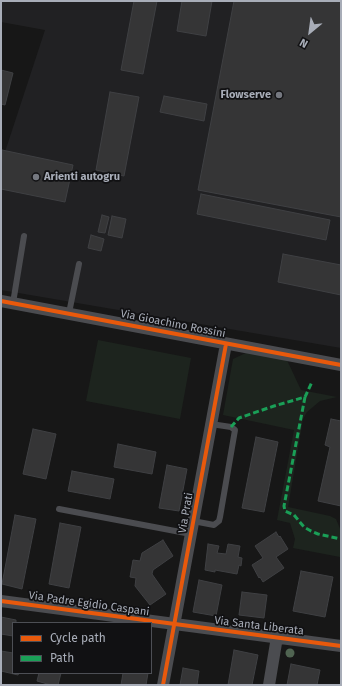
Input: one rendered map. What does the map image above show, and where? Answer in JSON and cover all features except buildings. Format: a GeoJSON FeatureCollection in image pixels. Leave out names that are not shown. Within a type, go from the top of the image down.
{"type":"FeatureCollection","features":[{"type":"Feature","properties":{"kind":"street","name":"Via Gioachino Rossini"},"geometry":{"type":"LineString","coordinates":[[7,302],[341,365]]}},
{"type":"Feature","properties":{"kind":"street","name":"Via Prati"},"geometry":{"type":"LineString","coordinates":[[163,685],[226,344]]}},
{"type":"Feature","properties":{"kind":"street","name":"Via Padre Egidio Caspani"},"geometry":{"type":"LineString","coordinates":[[1,601],[174,624]]}},
{"type":"Feature","properties":{"kind":"street","name":"Via Santa Liberata"},"geometry":{"type":"LineString","coordinates":[[174,624],[341,646]]}},
{"type":"Feature","properties":{"kind":"street"},"geometry":{"type":"LineString","coordinates":[[269,685],[277,637]]}},
{"type":"Feature","properties":{"kind":"lane"},"geometry":{"type":"LineString","coordinates":[[7,302],[24,236]]}},
{"type":"Feature","properties":{"kind":"lane"},"geometry":{"type":"LineString","coordinates":[[69,313],[79,264]]}},
{"type":"Feature","properties":{"kind":"lane"},"geometry":{"type":"LineString","coordinates":[[193,521],[214,524],[220,517],[235,430],[231,427],[211,424]]}},
{"type":"Feature","properties":{"kind":"lane"},"geometry":{"type":"LineString","coordinates":[[59,509],[191,534]]}},
{"type":"Feature","properties":{"kind":"shaded area"},"geometry":{"type":"Polygon","coordinates":[[[1,1],[341,1],[341,348],[1,290],[1,164],[45,30],[1,22],[1,1]]]}},
{"type":"Feature","properties":{"kind":"shaded area"},"geometry":{"type":"Polygon","coordinates":[[[98,340],[191,358],[180,419],[86,401],[98,340]]]}},
{"type":"Feature","properties":{"kind":"shaded area"},"geometry":{"type":"Polygon","coordinates":[[[250,351],[286,358],[301,390],[337,397],[320,401],[307,412],[303,419],[288,507],[330,516],[336,519],[341,531],[340,557],[293,548],[295,539],[290,523],[277,520],[294,430],[223,415],[233,359],[250,351]]]}},
{"type":"Feature","properties":{"kind":"marked path"},"geometry":{"type":"LineString","coordinates":[[231,427],[239,418],[305,397],[312,382]]}},
{"type":"Feature","properties":{"kind":"marked path"},"geometry":{"type":"LineString","coordinates":[[305,397],[284,506],[285,511],[294,515],[304,527],[311,531],[341,539]]}},
{"type":"Feature","properties":{"kind":"cycle path"},"geometry":{"type":"LineString","coordinates":[[1,301],[341,365]]}},
{"type":"Feature","properties":{"kind":"cycle path"},"geometry":{"type":"LineString","coordinates":[[163,685],[226,344]]}},
{"type":"Feature","properties":{"kind":"cycle path"},"geometry":{"type":"LineString","coordinates":[[1,601],[341,646]]}},
{"type":"Feature","properties":{"kind":"place","name":"Flowserve"},"geometry":{"type":"Point","coordinates":[279,95]}},
{"type":"Feature","properties":{"kind":"place","name":"Arienti autogru"},"geometry":{"type":"Point","coordinates":[36,177]}}]}
